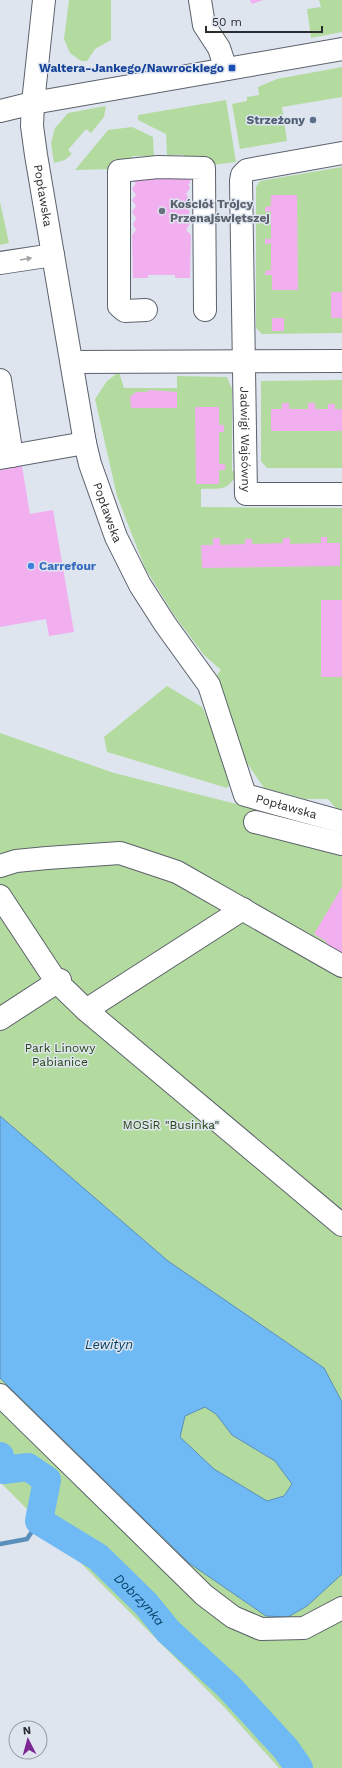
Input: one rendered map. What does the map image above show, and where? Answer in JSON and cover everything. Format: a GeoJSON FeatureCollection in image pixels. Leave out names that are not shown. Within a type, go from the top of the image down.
{"type":"FeatureCollection","features":[{"type":"Feature","properties":{"kind":"street","name":"Popławska"},"geometry":{"type":"LineString","coordinates":[[44,0],[32,126],[90,464],[116,537],[140,585],[165,624],[209,685],[245,796],[342,822]]}},
{"type":"Feature","properties":{"kind":"street"},"geometry":{"type":"LineString","coordinates":[[200,0],[204,25],[219,48],[226,69]]}},
{"type":"Feature","properties":{"kind":"street"},"geometry":{"type":"LineString","coordinates":[[0,110],[342,49]]}},
{"type":"Feature","properties":{"kind":"street"},"geometry":{"type":"LineString","coordinates":[[244,361],[242,175],[247,170],[342,153]]}},
{"type":"Feature","properties":{"kind":"street"},"geometry":{"type":"LineString","coordinates":[[146,310],[125,311],[119,306],[119,171],[158,167],[204,168],[206,310]]}},
{"type":"Feature","properties":{"kind":"street"},"geometry":{"type":"LineString","coordinates":[[0,263],[53,255]]}},
{"type":"Feature","properties":{"kind":"street","name":"Jadwigi Wajsówny"},"geometry":{"type":"LineString","coordinates":[[244,361],[246,494],[342,494]]}},
{"type":"Feature","properties":{"kind":"street"},"geometry":{"type":"LineString","coordinates":[[72,362],[342,361]]}},
{"type":"Feature","properties":{"kind":"street"},"geometry":{"type":"LineString","coordinates":[[0,380],[6,457],[86,443]]}},
{"type":"Feature","properties":{"kind":"street"},"geometry":{"type":"LineString","coordinates":[[255,822],[342,844]]}},
{"type":"Feature","properties":{"kind":"street"},"geometry":{"type":"LineString","coordinates":[[0,866],[16,861],[120,853],[177,872],[342,966]]}},
{"type":"Feature","properties":{"kind":"street"},"geometry":{"type":"LineString","coordinates":[[0,896],[58,980],[86,1010],[342,1224]]}},
{"type":"Feature","properties":{"kind":"street"},"geometry":{"type":"LineString","coordinates":[[86,1010],[243,909]]}},
{"type":"Feature","properties":{"kind":"street"},"geometry":{"type":"LineString","coordinates":[[0,1019],[58,980]]}},
{"type":"Feature","properties":{"kind":"street"},"geometry":{"type":"LineString","coordinates":[[0,1395],[204,1595],[233,1617],[261,1629],[304,1628],[342,1608]]}},
{"type":"Feature","properties":{"kind":"green space"},"geometry":{"type":"Polygon","coordinates":[[[69,0],[111,0],[111,40],[95,49],[87,61],[81,61],[70,53],[64,39],[69,0]]]}},
{"type":"Feature","properties":{"kind":"green space"},"geometry":{"type":"Polygon","coordinates":[[[319,0],[342,0],[342,32],[311,38],[307,9],[321,7],[319,0]]]}},
{"type":"Feature","properties":{"kind":"green space"},"geometry":{"type":"Polygon","coordinates":[[[342,67],[342,97],[282,107],[287,141],[240,149],[232,104],[247,101],[247,97],[259,95],[258,87],[277,79],[342,67]]]}},
{"type":"Feature","properties":{"kind":"green space"},"geometry":{"type":"Polygon","coordinates":[[[226,100],[236,162],[203,166],[183,155],[167,155],[166,134],[138,120],[138,115],[226,100]]]}},
{"type":"Feature","properties":{"kind":"green space"},"geometry":{"type":"Polygon","coordinates":[[[106,106],[104,117],[91,133],[86,129],[68,150],[72,154],[65,160],[54,163],[51,143],[55,128],[68,113],[106,106]]]}},
{"type":"Feature","properties":{"kind":"green space"},"geometry":{"type":"Polygon","coordinates":[[[132,127],[153,137],[154,156],[133,156],[116,169],[75,170],[108,130],[132,127]]]}},
{"type":"Feature","properties":{"kind":"green space"},"geometry":{"type":"Polygon","coordinates":[[[342,167],[342,333],[262,334],[256,328],[256,187],[260,181],[342,167]]]}},
{"type":"Feature","properties":{"kind":"green space"},"geometry":{"type":"Polygon","coordinates":[[[0,202],[9,243],[0,245],[0,202]]]}},
{"type":"Feature","properties":{"kind":"green space"},"geometry":{"type":"Polygon","coordinates":[[[119,372],[124,388],[177,388],[177,376],[227,377],[232,389],[232,471],[237,472],[231,483],[223,488],[201,489],[201,507],[342,508],[342,815],[328,799],[305,799],[264,788],[247,763],[212,681],[221,670],[204,655],[174,615],[145,568],[117,496],[95,399],[107,381],[119,372]]]}},
{"type":"Feature","properties":{"kind":"green space"},"geometry":{"type":"Polygon","coordinates":[[[342,380],[342,468],[267,468],[261,461],[261,381],[342,380]]]}},
{"type":"Feature","properties":{"kind":"green space"},"geometry":{"type":"Polygon","coordinates":[[[167,686],[202,707],[226,757],[231,783],[227,788],[107,752],[104,737],[167,686]]]}},
{"type":"Feature","properties":{"kind":"green space","name":"MOSiR \"Businka\""},"geometry":{"type":"Polygon","coordinates":[[[0,733],[114,773],[342,831],[342,1768],[279,1768],[225,1708],[0,1482],[0,733]]]}},
{"type":"Feature","properties":{"kind":"water","name":"Lewityn"},"geometry":{"type":"Polygon","coordinates":[[[0,1116],[168,1261],[324,1368],[342,1402],[342,1574],[307,1606],[288,1617],[266,1616],[189,1563],[0,1378],[0,1116]],[[205,1407],[185,1416],[180,1437],[214,1469],[267,1501],[284,1496],[292,1484],[275,1461],[232,1435],[216,1414],[205,1407]]]}},
{"type":"Feature","properties":{"kind":"building"},"geometry":{"type":"Polygon","coordinates":[[[250,0],[263,0],[252,4],[250,0]]]}},
{"type":"Feature","properties":{"kind":"building","name":"Kościół Trójcy Przenajświętszej"},"geometry":{"type":"Polygon","coordinates":[[[190,175],[190,183],[188,184],[190,188],[186,194],[190,200],[186,206],[190,212],[187,217],[190,223],[186,230],[191,235],[190,278],[175,278],[175,275],[148,275],[148,278],[133,278],[132,235],[136,230],[133,224],[136,218],[132,212],[136,206],[132,200],[136,195],[132,189],[136,183],[131,180],[190,175]]]}},
{"type":"Feature","properties":{"kind":"building"},"geometry":{"type":"Polygon","coordinates":[[[271,195],[297,195],[298,290],[272,290],[272,275],[265,275],[265,271],[271,270],[271,243],[265,244],[265,239],[271,239],[271,211],[265,212],[265,207],[271,206],[271,195]]]}},
{"type":"Feature","properties":{"kind":"building"},"geometry":{"type":"Polygon","coordinates":[[[331,292],[342,292],[342,318],[331,318],[331,292]]]}},
{"type":"Feature","properties":{"kind":"building"},"geometry":{"type":"Polygon","coordinates":[[[272,318],[284,318],[284,331],[272,331],[272,318]]]}},
{"type":"Feature","properties":{"kind":"building"},"geometry":{"type":"Polygon","coordinates":[[[148,390],[177,392],[177,408],[131,408],[130,397],[136,392],[148,392],[148,390]]]}},
{"type":"Feature","properties":{"kind":"building"},"geometry":{"type":"Polygon","coordinates":[[[282,403],[289,403],[289,409],[308,409],[308,403],[315,403],[315,409],[328,409],[328,404],[335,404],[335,409],[342,409],[342,431],[271,431],[271,409],[282,409],[282,403]]]}},
{"type":"Feature","properties":{"kind":"building"},"geometry":{"type":"Polygon","coordinates":[[[195,407],[219,407],[219,425],[224,425],[224,432],[219,432],[219,464],[225,464],[225,470],[219,470],[219,484],[196,484],[195,407]]]}},
{"type":"Feature","properties":{"kind":"building","name":"Carrefour"},"geometry":{"type":"Polygon","coordinates":[[[22,466],[30,514],[53,510],[74,632],[49,636],[46,619],[0,627],[0,470],[22,466]]]}},
{"type":"Feature","properties":{"kind":"building"},"geometry":{"type":"Polygon","coordinates":[[[321,537],[327,537],[327,543],[340,543],[340,566],[202,568],[201,545],[213,545],[213,538],[220,538],[220,545],[245,544],[245,539],[252,539],[252,544],[283,543],[283,538],[290,538],[290,544],[321,543],[321,537]]]}},
{"type":"Feature","properties":{"kind":"building"},"geometry":{"type":"Polygon","coordinates":[[[321,600],[342,600],[342,677],[321,677],[321,600]]]}},
{"type":"Feature","properties":{"kind":"building"},"geometry":{"type":"Polygon","coordinates":[[[342,887],[342,964],[321,952],[327,942],[314,934],[342,887]]]}},
{"type":"Feature","properties":{"kind":"waterway","name":"Dobrzynka"},"geometry":{"type":"LineString","coordinates":[[0,1456],[4,1470],[28,1467],[47,1480],[39,1521],[98,1557],[146,1604],[168,1631],[228,1686],[286,1749],[299,1768]]}},
{"type":"Feature","properties":{"kind":"waterway"},"geometry":{"type":"LineString","coordinates":[[0,1544],[27,1539],[39,1521]]}},
{"type":"Feature","properties":{"kind":"place","name":"Waltera-Jankego/Nawrockiego"},"geometry":{"type":"Point","coordinates":[232,68]}},
{"type":"Feature","properties":{"kind":"place","name":"Strzeżony"},"geometry":{"type":"Point","coordinates":[313,120]}},
{"type":"Feature","properties":{"kind":"place","name":"Kościół Trójcy Przenajświętszej"},"geometry":{"type":"Point","coordinates":[162,211]}},
{"type":"Feature","properties":{"kind":"place","name":"Carrefour"},"geometry":{"type":"Point","coordinates":[31,566]}},
{"type":"Feature","properties":{"kind":"park label","name":"Park Linowy Pabianice"},"geometry":{"type":"Point","coordinates":[60,1055]}}]}
